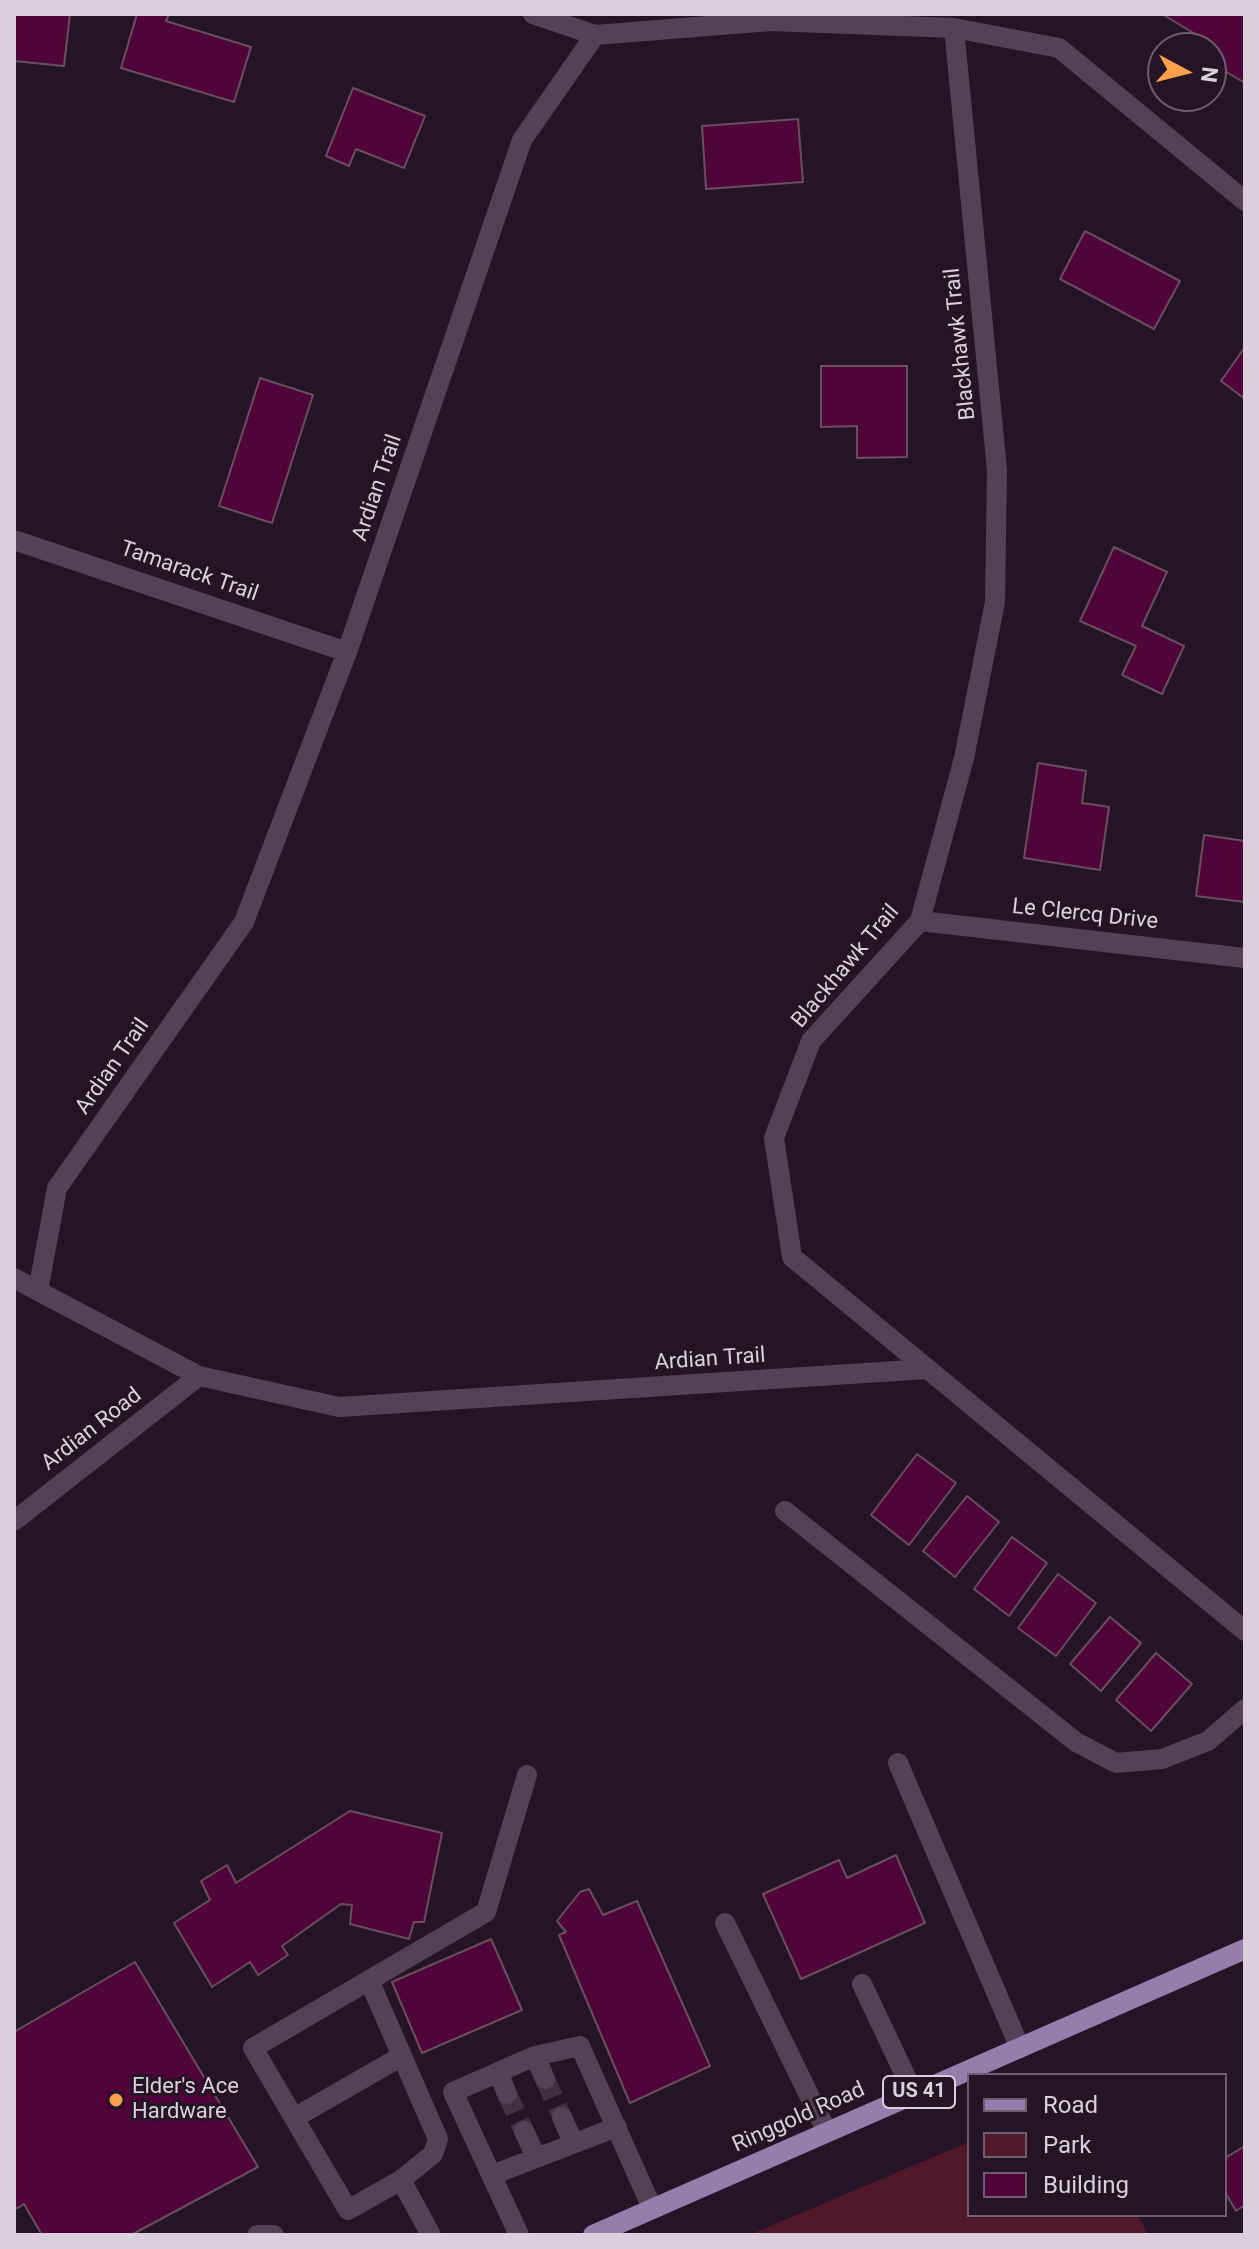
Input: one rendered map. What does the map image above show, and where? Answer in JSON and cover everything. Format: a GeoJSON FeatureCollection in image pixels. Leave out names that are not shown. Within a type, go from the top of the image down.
{"type":"FeatureCollection","features":[{"type":"Feature","properties":{"kind":"main road","name":"Ringgold Road"},"geometry":{"type":"LineString","coordinates":[[593,2235],[1244,1952]]}},
{"type":"Feature","properties":{"kind":"street"},"geometry":{"type":"LineString","coordinates":[[533,14],[595,35],[771,21],[954,28],[1059,48],[1245,201]]}},
{"type":"Feature","properties":{"kind":"street","name":"Blackhawk Trail"},"geometry":{"type":"LineString","coordinates":[[954,28],[997,470],[995,602],[964,758],[920,921],[811,1041],[774,1138],[792,1257],[1245,1631]]}},
{"type":"Feature","properties":{"kind":"street","name":"Ardian Trail"},"geometry":{"type":"LineString","coordinates":[[595,35],[522,140],[347,652],[244,922],[57,1188],[38,1291],[199,1376],[339,1407],[927,1369]]}},
{"type":"Feature","properties":{"kind":"street","name":"Tamarack Trail"},"geometry":{"type":"LineString","coordinates":[[14,540],[347,652]]}},
{"type":"Feature","properties":{"kind":"street","name":"Le Clercq Drive"},"geometry":{"type":"LineString","coordinates":[[920,921],[1245,958]]}},
{"type":"Feature","properties":{"kind":"street"},"geometry":{"type":"LineString","coordinates":[[14,1278],[38,1291]]}},
{"type":"Feature","properties":{"kind":"street","name":"Ardian Road"},"geometry":{"type":"LineString","coordinates":[[14,1521],[199,1376]]}},
{"type":"Feature","properties":{"kind":"street"},"geometry":{"type":"LineString","coordinates":[[785,1511],[1076,1742],[1116,1763],[1162,1759],[1208,1741],[1245,1709]]}},
{"type":"Feature","properties":{"kind":"street"},"geometry":{"type":"LineString","coordinates":[[898,1763],[1020,2048]]}},
{"type":"Feature","properties":{"kind":"street"},"geometry":{"type":"LineString","coordinates":[[369,1980],[438,2139],[433,2154],[401,2180],[348,2210],[253,2048],[369,1980],[486,1912],[527,1775]]}},
{"type":"Feature","properties":{"kind":"street"},"geometry":{"type":"LineString","coordinates":[[725,1923],[827,2132]]}},
{"type":"Feature","properties":{"kind":"street"},"geometry":{"type":"LineString","coordinates":[[862,1984],[914,2094]]}},
{"type":"Feature","properties":{"kind":"street"},"geometry":{"type":"LineString","coordinates":[[519,2235],[453,2092],[535,2056],[580,2046],[652,2208]]}},
{"type":"Feature","properties":{"kind":"street"},"geometry":{"type":"LineString","coordinates":[[294,2118],[402,2056]]}},
{"type":"Feature","properties":{"kind":"street"},"geometry":{"type":"LineString","coordinates":[[535,2056],[545,2079]]}},
{"type":"Feature","properties":{"kind":"street"},"geometry":{"type":"LineString","coordinates":[[498,2072],[507,2094]]}},
{"type":"Feature","properties":{"kind":"street"},"geometry":{"type":"LineString","coordinates":[[562,2117],[573,2142]]}},
{"type":"Feature","properties":{"kind":"street"},"geometry":{"type":"LineString","coordinates":[[492,2175],[617,2127]]}},
{"type":"Feature","properties":{"kind":"street"},"geometry":{"type":"LineString","coordinates":[[524,2131],[536,2157]]}},
{"type":"Feature","properties":{"kind":"street"},"geometry":{"type":"LineString","coordinates":[[401,2180],[431,2235]]}},
{"type":"Feature","properties":{"kind":"street"},"geometry":{"type":"LineString","coordinates":[[257,2235],[274,2235]]}},
{"type":"Feature","properties":{"kind":"green space"},"geometry":{"type":"Polygon","coordinates":[[[967,2143],[967,2217],[1138,2217],[1149,2235],[749,2235],[967,2143]]]}},
{"type":"Feature","properties":{"kind":"building"},"geometry":{"type":"Polygon","coordinates":[[[14,14],[70,14],[64,66],[14,61],[14,14]]]}},
{"type":"Feature","properties":{"kind":"building"},"geometry":{"type":"Polygon","coordinates":[[[137,14],[169,14],[166,21],[251,47],[234,102],[121,68],[137,14]]]}},
{"type":"Feature","properties":{"kind":"building"},"geometry":{"type":"Polygon","coordinates":[[[1162,14],[1245,14],[1245,83],[1227,72],[1227,32],[1192,32],[1162,14]]]}},
{"type":"Feature","properties":{"kind":"building"},"geometry":{"type":"Polygon","coordinates":[[[353,88],[425,116],[404,168],[356,149],[349,166],[326,156],[353,88]]]}},
{"type":"Feature","properties":{"kind":"building"},"geometry":{"type":"Polygon","coordinates":[[[798,119],[803,182],[706,189],[702,126],[798,119]]]}},
{"type":"Feature","properties":{"kind":"building"},"geometry":{"type":"Polygon","coordinates":[[[1085,231],[1180,281],[1154,329],[1060,279],[1085,231]]]}},
{"type":"Feature","properties":{"kind":"building"},"geometry":{"type":"Polygon","coordinates":[[[1245,347],[1245,399],[1221,381],[1245,347]]]}},
{"type":"Feature","properties":{"kind":"building"},"geometry":{"type":"Polygon","coordinates":[[[821,366],[907,366],[907,457],[857,458],[857,426],[821,427],[821,366]]]}},
{"type":"Feature","properties":{"kind":"building"},"geometry":{"type":"Polygon","coordinates":[[[260,378],[313,395],[272,523],[219,506],[260,378]]]}},
{"type":"Feature","properties":{"kind":"building"},"geometry":{"type":"Polygon","coordinates":[[[1114,547],[1167,572],[1142,626],[1184,646],[1162,694],[1122,675],[1136,646],[1080,621],[1114,547]]]}},
{"type":"Feature","properties":{"kind":"building"},"geometry":{"type":"Polygon","coordinates":[[[1038,763],[1086,771],[1082,803],[1109,807],[1100,870],[1024,858],[1038,763]]]}},
{"type":"Feature","properties":{"kind":"building"},"geometry":{"type":"Polygon","coordinates":[[[1204,835],[1245,841],[1245,902],[1196,896],[1204,835]]]}},
{"type":"Feature","properties":{"kind":"building"},"geometry":{"type":"Polygon","coordinates":[[[917,1454],[956,1483],[909,1545],[871,1515],[917,1454]]]}},
{"type":"Feature","properties":{"kind":"building"},"geometry":{"type":"Polygon","coordinates":[[[967,1496],[999,1522],[955,1577],[923,1551],[967,1496]]]}},
{"type":"Feature","properties":{"kind":"building"},"geometry":{"type":"Polygon","coordinates":[[[1012,1537],[1047,1563],[1009,1616],[974,1589],[1012,1537]]]}},
{"type":"Feature","properties":{"kind":"building"},"geometry":{"type":"Polygon","coordinates":[[[1058,1574],[1096,1603],[1056,1656],[1018,1628],[1058,1574]]]}},
{"type":"Feature","properties":{"kind":"building"},"geometry":{"type":"Polygon","coordinates":[[[1110,1617],[1141,1643],[1101,1691],[1070,1664],[1110,1617]]]}},
{"type":"Feature","properties":{"kind":"building"},"geometry":{"type":"Polygon","coordinates":[[[1156,1653],[1192,1684],[1151,1731],[1116,1700],[1156,1653]]]}},
{"type":"Feature","properties":{"kind":"building"},"geometry":{"type":"Polygon","coordinates":[[[350,1811],[442,1833],[424,1922],[414,1922],[409,1939],[350,1924],[352,1905],[341,1904],[282,1946],[288,1955],[258,1975],[250,1962],[212,1987],[174,1923],[210,1900],[201,1881],[227,1865],[236,1883],[350,1811]]]}},
{"type":"Feature","properties":{"kind":"building"},"geometry":{"type":"Polygon","coordinates":[[[896,1855],[925,1923],[801,1979],[763,1894],[839,1860],[847,1878],[896,1855]]]}},
{"type":"Feature","properties":{"kind":"building"},"geometry":{"type":"Polygon","coordinates":[[[589,1889],[603,1915],[637,1901],[710,2066],[630,2103],[559,1935],[566,1932],[557,1921],[580,1892],[589,1889]]]}},
{"type":"Feature","properties":{"kind":"building"},"geometry":{"type":"Polygon","coordinates":[[[491,1939],[522,2010],[422,2053],[392,1982],[491,1939]]]}},
{"type":"Feature","properties":{"kind":"building","name":"Elder's Ace Hardware"},"geometry":{"type":"Polygon","coordinates":[[[135,1962],[258,2167],[131,2235],[42,2235],[24,2204],[14,2210],[14,2032],[135,1962]]]}},
{"type":"Feature","properties":{"kind":"building"},"geometry":{"type":"Polygon","coordinates":[[[1245,2146],[1245,2205],[1236,2211],[1227,2195],[1227,2157],[1245,2146]]]}},
{"type":"Feature","properties":{"kind":"tunnel"},"geometry":{"type":"LineString","coordinates":[[545,2079],[562,2117]]}},
{"type":"Feature","properties":{"kind":"tunnel"},"geometry":{"type":"LineString","coordinates":[[507,2094],[524,2131]]}},
{"type":"Feature","properties":{"kind":"place","name":"Elder's Ace Hardware"},"geometry":{"type":"Point","coordinates":[116,2100]}}]}
